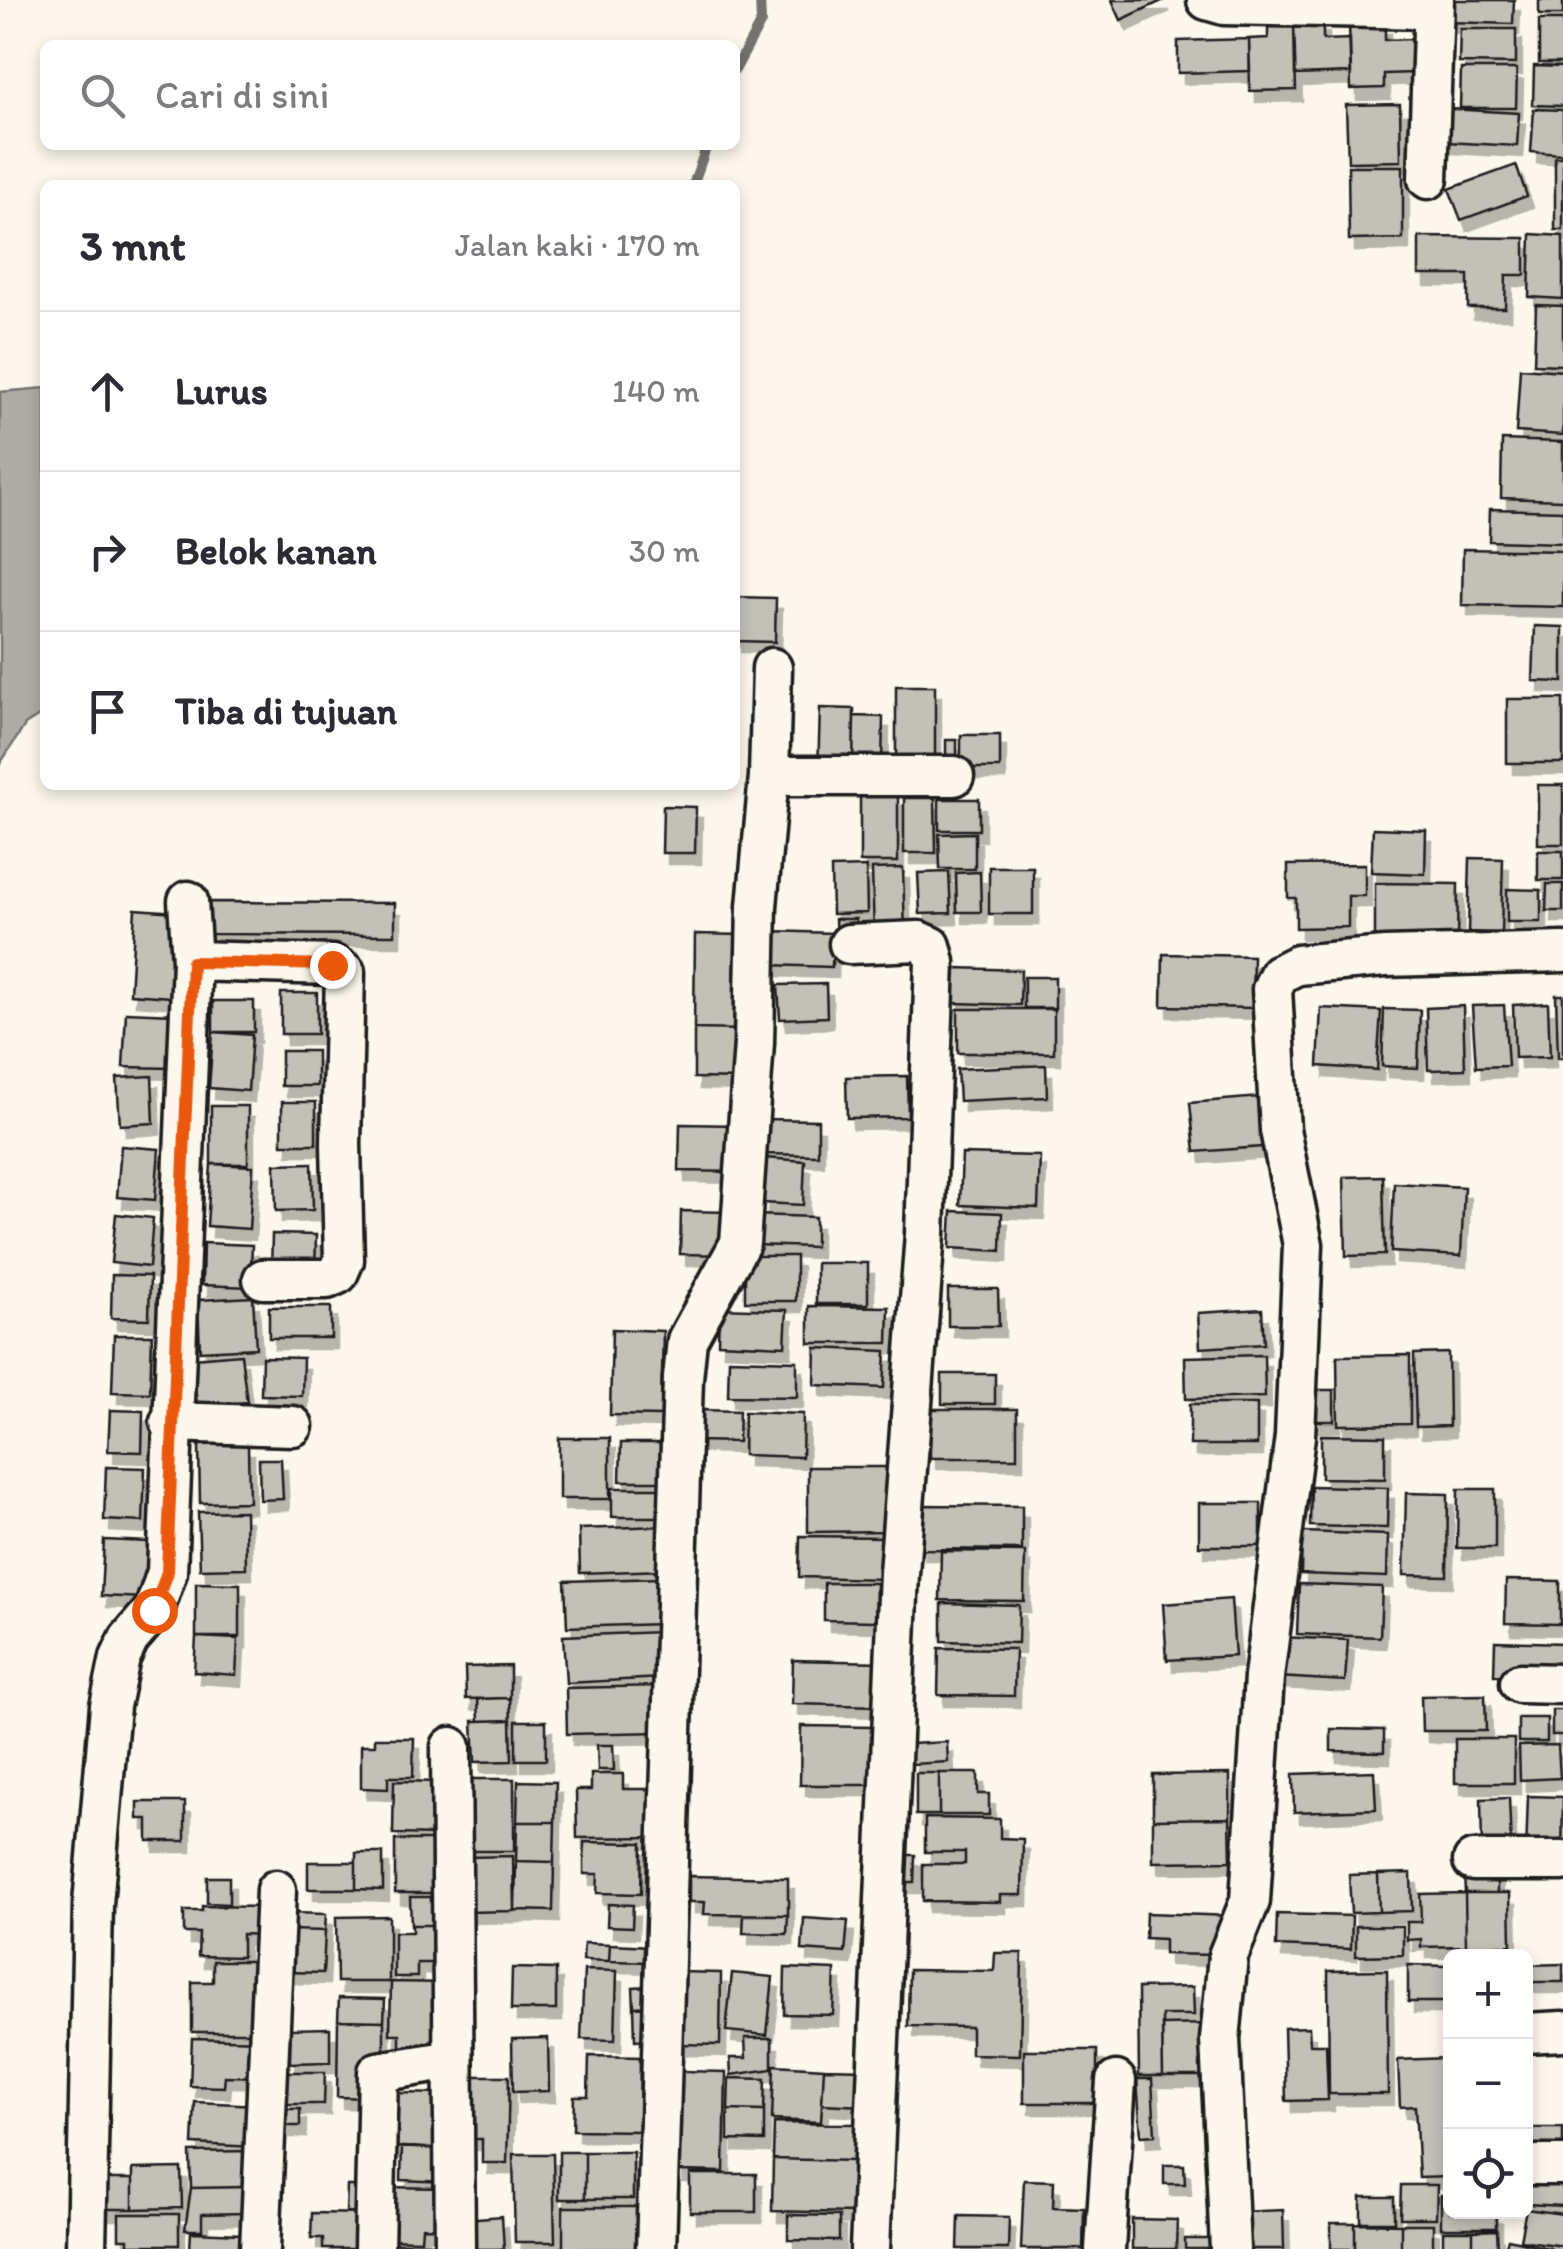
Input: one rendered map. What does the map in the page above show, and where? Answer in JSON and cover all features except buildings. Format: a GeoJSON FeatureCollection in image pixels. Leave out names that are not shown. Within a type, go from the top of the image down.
{"type":"FeatureCollection","features":[{"type":"Feature","properties":{"kind":"street"},"geometry":{"type":"LineString","coordinates":[[1207,0],[1224,6],[1434,4],[1428,178]]}},
{"type":"Feature","properties":{"kind":"street"},"geometry":{"type":"LineString","coordinates":[[656,2249],[682,1378],[687,1340],[740,1242],[754,1043],[757,906],[769,776],[772,668]]}},
{"type":"Feature","properties":{"kind":"street"},"geometry":{"type":"LineString","coordinates":[[769,776],[954,776]]}},
{"type":"Feature","properties":{"kind":"street"},"geometry":{"type":"LineString","coordinates":[[86,2249],[93,1904],[110,1706],[120,1658],[129,1640],[154,1610],[167,1572],[170,1422],[192,962],[188,902]]}},
{"type":"Feature","properties":{"kind":"street"},"geometry":{"type":"LineString","coordinates":[[849,944],[920,941],[932,946],[935,962],[925,1234],[899,1573],[870,2249]]}},
{"type":"Feature","properties":{"kind":"street"},"geometry":{"type":"LineString","coordinates":[[1230,2249],[1220,2040],[1228,1956],[1250,1901],[1264,1678],[1294,1436],[1303,1245],[1280,1130],[1272,989],[1280,974],[1297,965],[1385,957],[1563,952]]}},
{"type":"Feature","properties":{"kind":"street"},"geometry":{"type":"LineString","coordinates":[[192,962],[332,965],[345,972],[344,1260],[338,1274],[327,1279],[263,1279]]}},
{"type":"Feature","properties":{"kind":"street"},"geometry":{"type":"LineString","coordinates":[[170,1422],[293,1426]]}},
{"type":"Feature","properties":{"kind":"street"},"geometry":{"type":"LineString","coordinates":[[1520,1683],[1563,1684]]}},
{"type":"Feature","properties":{"kind":"street"},"geometry":{"type":"LineString","coordinates":[[452,1747],[455,2249]]}},
{"type":"Feature","properties":{"kind":"street"},"geometry":{"type":"LineString","coordinates":[[1473,1861],[1563,1861]]}},
{"type":"Feature","properties":{"kind":"street"},"geometry":{"type":"LineString","coordinates":[[260,2249],[276,1890]]}},
{"type":"Feature","properties":{"kind":"street"},"geometry":{"type":"LineString","coordinates":[[1533,2033],[1563,2032]]}},
{"type":"Feature","properties":{"kind":"street"},"geometry":{"type":"LineString","coordinates":[[374,2249],[378,2072],[452,2060]]}},
{"type":"Feature","properties":{"kind":"street"},"geometry":{"type":"LineString","coordinates":[[1105,2249],[1116,2081]]}},
{"type":"Feature","properties":{"kind":"street"},"geometry":{"type":"LineString","coordinates":[[1533,2165],[1563,2165]]}},
{"type":"Feature","properties":{"kind":"shaded area"},"geometry":{"type":"Polygon","coordinates":[[[40,388],[40,715],[25,725],[0,764],[0,392],[40,388]]]}},
{"type":"Feature","properties":{"kind":"waterway"},"geometry":{"type":"LineString","coordinates":[[740,61],[761,22],[760,0]]}},
{"type":"Feature","properties":{"kind":"waterway"},"geometry":{"type":"LineString","coordinates":[[695,180],[705,150]]}},
{"type":"Feature","properties":{"kind":"route"},"geometry":{"type":"LineString","coordinates":[[154,1610],[167,1572],[170,1422],[192,962],[332,965]]}}]}
